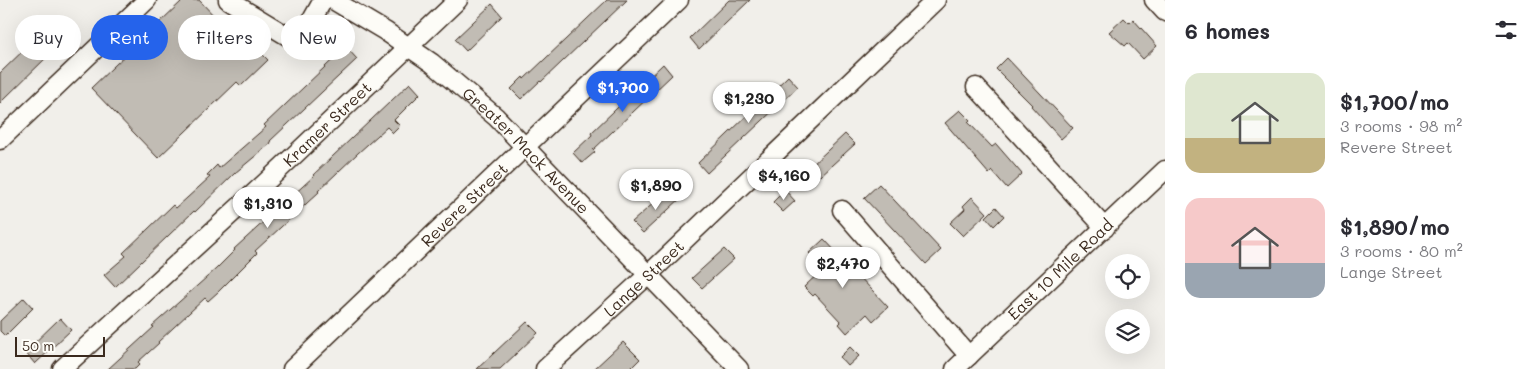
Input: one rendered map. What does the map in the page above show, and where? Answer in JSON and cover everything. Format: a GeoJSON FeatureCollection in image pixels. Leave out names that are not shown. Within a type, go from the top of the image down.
{"type":"FeatureCollection","features":[{"type":"Feature","properties":{"kind":"street"},"geometry":{"type":"LineString","coordinates":[[0,140],[147,0]]}},
{"type":"Feature","properties":{"kind":"street"},"geometry":{"type":"LineString","coordinates":[[228,0],[288,37],[309,25],[323,0]]}},
{"type":"Feature","properties":{"kind":"street","name":"Greater Mack Avenue"},"geometry":{"type":"LineString","coordinates":[[333,0],[409,47],[471,95],[525,146],[739,369]]}},
{"type":"Feature","properties":{"kind":"street","name":"Kramer Street"},"geometry":{"type":"LineString","coordinates":[[62,369],[265,183],[458,0]]}},
{"type":"Feature","properties":{"kind":"street","name":"Revere Street"},"geometry":{"type":"LineString","coordinates":[[292,369],[679,0]]}},
{"type":"Feature","properties":{"kind":"street","name":"Lange Street"},"geometry":{"type":"LineString","coordinates":[[545,369],[648,275],[936,0]]}},
{"type":"Feature","properties":{"kind":"street"},"geometry":{"type":"LineString","coordinates":[[1154,0],[1165,12]]}},
{"type":"Feature","properties":{"kind":"street"},"geometry":{"type":"LineString","coordinates":[[976,87],[1105,228]]}},
{"type":"Feature","properties":{"kind":"street","name":"East 10 Mile Road"},"geometry":{"type":"LineString","coordinates":[[955,369],[1165,170]]}},
{"type":"Feature","properties":{"kind":"street"},"geometry":{"type":"LineString","coordinates":[[842,210],[969,356]]}},
{"type":"Feature","properties":{"kind":"building"},"geometry":{"type":"Polygon","coordinates":[[[183,0],[199,0],[213,15],[178,15],[178,60],[268,60],[241,86],[237,82],[158,158],[91,88],[120,60],[168,60],[167,15],[183,0]]]}},
{"type":"Feature","properties":{"kind":"building"},"geometry":{"type":"Polygon","coordinates":[[[607,0],[627,0],[521,99],[511,89],[523,77],[524,79],[607,0]]]}},
{"type":"Feature","properties":{"kind":"building"},"geometry":{"type":"Polygon","coordinates":[[[729,0],[750,0],[699,49],[690,38],[729,0]]]}},
{"type":"Feature","properties":{"kind":"building"},"geometry":{"type":"Polygon","coordinates":[[[492,4],[502,16],[466,51],[455,39],[492,4]]]}},
{"type":"Feature","properties":{"kind":"building"},"geometry":{"type":"Polygon","coordinates":[[[1124,18],[1129,23],[1133,19],[1157,46],[1143,59],[1128,43],[1125,46],[1109,32],[1124,18]]]}},
{"type":"Feature","properties":{"kind":"building"},"geometry":{"type":"Polygon","coordinates":[[[355,57],[357,59],[270,141],[271,143],[235,173],[115,287],[104,275],[126,256],[123,253],[173,205],[176,208],[210,177],[207,175],[217,165],[219,168],[266,127],[264,125],[332,60],[355,60],[355,57]]]}},
{"type":"Feature","properties":{"kind":"building"},"geometry":{"type":"Polygon","coordinates":[[[1007,58],[1073,128],[1061,139],[1032,105],[996,69],[1007,58]]]}},
{"type":"Feature","properties":{"kind":"building"},"geometry":{"type":"Polygon","coordinates":[[[15,59],[44,60],[0,103],[0,73],[15,59]]]}},
{"type":"Feature","properties":{"kind":"building"},"geometry":{"type":"Polygon","coordinates":[[[663,64],[672,75],[593,150],[595,152],[582,163],[573,153],[592,135],[591,133],[663,64]]]}},
{"type":"Feature","properties":{"kind":"building"},"geometry":{"type":"Polygon","coordinates":[[[788,76],[798,87],[707,173],[698,163],[788,76]]]}},
{"type":"Feature","properties":{"kind":"building"},"geometry":{"type":"Polygon","coordinates":[[[410,83],[420,94],[394,120],[400,126],[393,133],[387,127],[358,153],[255,251],[257,253],[218,292],[208,301],[205,298],[158,342],[138,362],[140,364],[135,369],[108,369],[154,327],[152,326],[216,269],[234,249],[314,176],[410,83]]]}},
{"type":"Feature","properties":{"kind":"building"},"geometry":{"type":"Polygon","coordinates":[[[960,110],[970,120],[968,122],[992,147],[996,144],[1022,174],[1007,188],[992,171],[989,174],[945,123],[960,110]]]}},
{"type":"Feature","properties":{"kind":"building"},"geometry":{"type":"Polygon","coordinates":[[[845,134],[855,144],[820,176],[811,166],[845,134]]]}},
{"type":"Feature","properties":{"kind":"building"},"geometry":{"type":"Polygon","coordinates":[[[879,184],[941,250],[926,264],[864,198],[879,184]]]}},
{"type":"Feature","properties":{"kind":"building"},"geometry":{"type":"Polygon","coordinates":[[[671,188],[681,198],[643,233],[632,222],[671,188]]]}},
{"type":"Feature","properties":{"kind":"building"},"geometry":{"type":"Polygon","coordinates":[[[785,190],[795,201],[783,212],[773,202],[785,190]]]}},
{"type":"Feature","properties":{"kind":"building"},"geometry":{"type":"Polygon","coordinates":[[[972,197],[987,213],[963,236],[950,223],[965,209],[963,206],[972,197]]]}},
{"type":"Feature","properties":{"kind":"building"},"geometry":{"type":"Polygon","coordinates":[[[996,207],[1004,216],[994,226],[986,217],[996,207]]]}},
{"type":"Feature","properties":{"kind":"building"},"geometry":{"type":"Polygon","coordinates":[[[824,239],[888,307],[873,321],[867,314],[847,333],[839,324],[841,322],[815,294],[813,296],[804,287],[824,268],[809,253],[824,239]]]}},
{"type":"Feature","properties":{"kind":"building"},"geometry":{"type":"Polygon","coordinates":[[[724,249],[734,259],[702,288],[692,278],[724,249]]]}},
{"type":"Feature","properties":{"kind":"building"},"geometry":{"type":"Polygon","coordinates":[[[24,298],[33,308],[5,336],[0,331],[0,321],[24,298]]]}},
{"type":"Feature","properties":{"kind":"building"},"geometry":{"type":"Polygon","coordinates":[[[60,318],[71,330],[35,364],[25,352],[60,318]]]}},
{"type":"Feature","properties":{"kind":"building"},"geometry":{"type":"Polygon","coordinates":[[[527,322],[538,333],[500,369],[477,369],[527,322]]]}},
{"type":"Feature","properties":{"kind":"building"},"geometry":{"type":"Polygon","coordinates":[[[623,342],[640,359],[630,369],[594,369],[623,342]]]}},
{"type":"Feature","properties":{"kind":"building"},"geometry":{"type":"Polygon","coordinates":[[[850,347],[859,356],[848,366],[840,357],[850,347]]]}}]}
